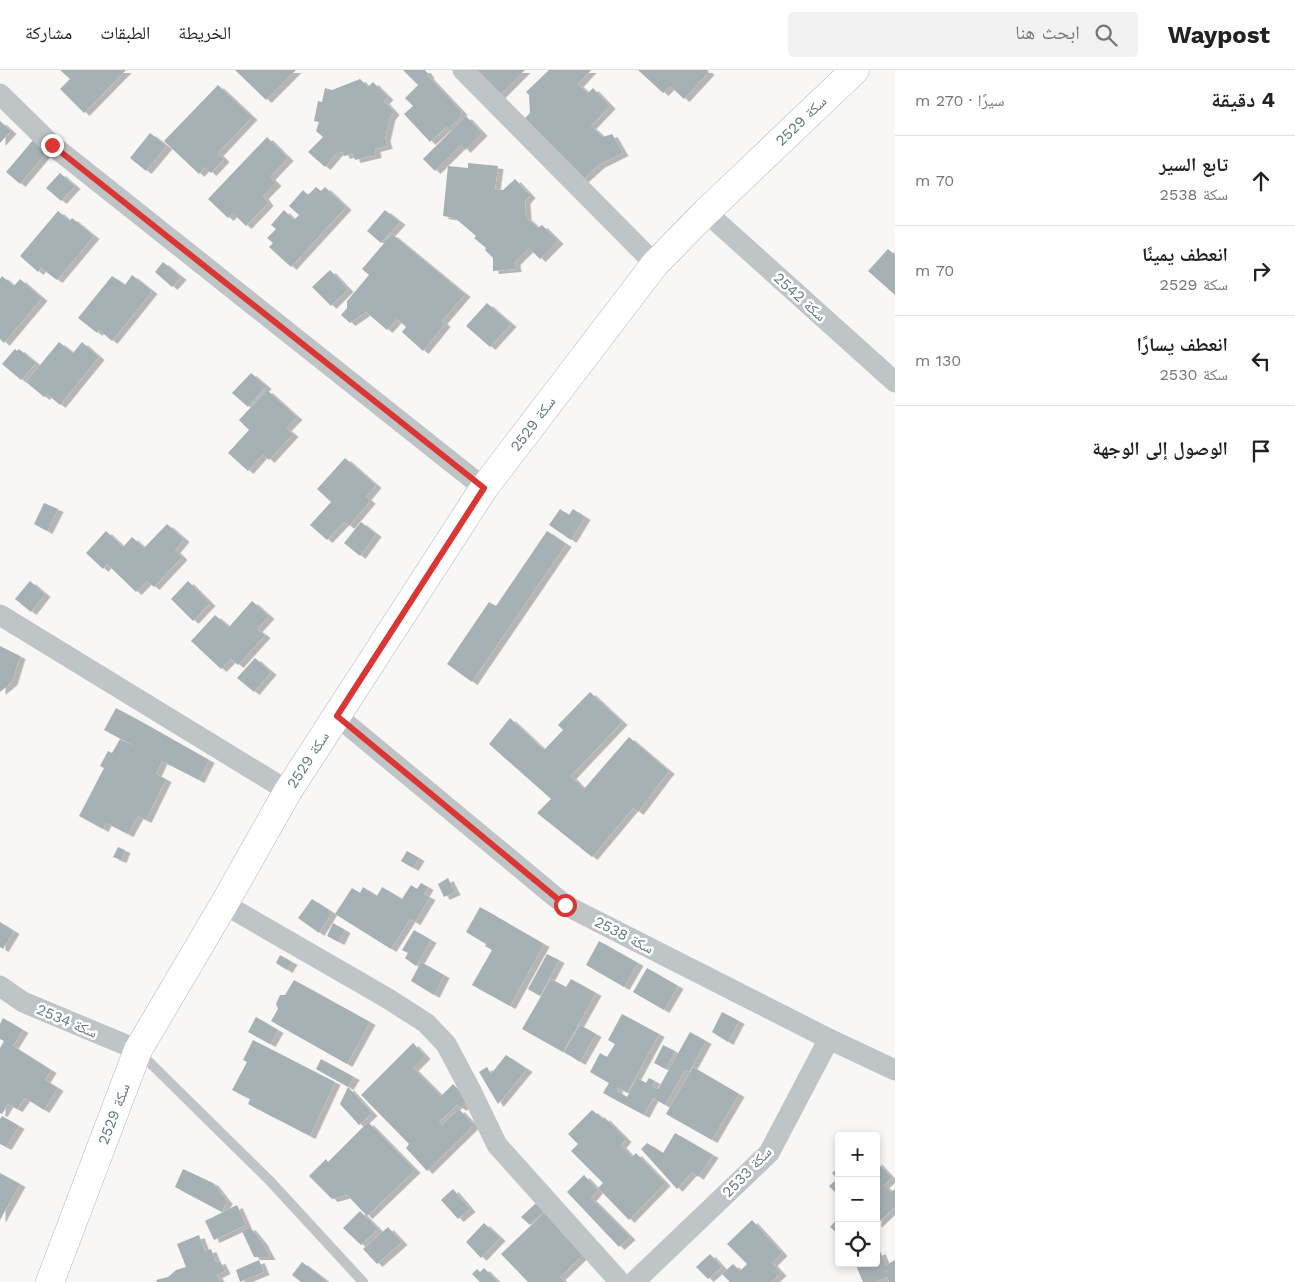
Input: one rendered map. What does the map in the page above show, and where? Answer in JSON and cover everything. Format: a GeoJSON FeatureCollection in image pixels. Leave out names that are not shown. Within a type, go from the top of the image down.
{"type":"FeatureCollection","features":[{"type":"Feature","properties":{"kind":"street"},"geometry":{"type":"LineString","coordinates":[[463,70],[656,264]]}},
{"type":"Feature","properties":{"kind":"street","name":"سكة 2529"},"geometry":{"type":"LineString","coordinates":[[50,1282],[138,1050],[224,904],[288,790],[484,488],[656,264],[706,212],[855,70]]}},
{"type":"Feature","properties":{"kind":"street"},"geometry":{"type":"LineString","coordinates":[[0,94],[52,145],[484,488]]}},
{"type":"Feature","properties":{"kind":"street","name":"سكة 2542"},"geometry":{"type":"LineString","coordinates":[[706,212],[895,382]]}},
{"type":"Feature","properties":{"kind":"street"},"geometry":{"type":"LineString","coordinates":[[0,615],[288,790]]}},
{"type":"Feature","properties":{"kind":"street","name":"سكة 2538"},"geometry":{"type":"LineString","coordinates":[[337,716],[565,905],[829,1039],[895,1070]]}},
{"type":"Feature","properties":{"kind":"street"},"geometry":{"type":"LineString","coordinates":[[224,904],[426,1023],[446,1044],[497,1145],[620,1282]]}},
{"type":"Feature","properties":{"kind":"street","name":"سكة 2534"},"geometry":{"type":"LineString","coordinates":[[0,986],[23,1002],[138,1050]]}},
{"type":"Feature","properties":{"kind":"street","name":"سكة 2533"},"geometry":{"type":"LineString","coordinates":[[634,1282],[769,1153],[829,1039]]}},
{"type":"Feature","properties":{"kind":"lane"},"geometry":{"type":"LineString","coordinates":[[138,1050],[270,1180],[363,1282]]}},
{"type":"Feature","properties":{"kind":"building"},"geometry":{"type":"Polygon","coordinates":[[[60,70],[126,70],[84,113],[60,89],[70,79],[60,70]]]}},
{"type":"Feature","properties":{"kind":"building"},"geometry":{"type":"Polygon","coordinates":[[[235,70],[296,70],[266,100],[235,70]]]}},
{"type":"Feature","properties":{"kind":"building"},"geometry":{"type":"Polygon","coordinates":[[[403,70],[425,70],[428,76],[462,112],[460,114],[462,116],[448,129],[446,127],[430,142],[404,114],[413,106],[405,98],[418,85],[403,70]]]}},
{"type":"Feature","properties":{"kind":"building"},"geometry":{"type":"Polygon","coordinates":[[[452,70],[525,70],[495,100],[468,86],[452,70]]]}},
{"type":"Feature","properties":{"kind":"building"},"geometry":{"type":"Polygon","coordinates":[[[549,70],[591,70],[578,84],[588,93],[593,88],[610,106],[591,126],[603,137],[612,134],[623,153],[599,165],[579,183],[524,119],[530,113],[529,95],[526,92],[549,70]]]}},
{"type":"Feature","properties":{"kind":"building"},"geometry":{"type":"Polygon","coordinates":[[[638,70],[707,70],[709,72],[684,99],[670,86],[663,93],[638,70]]]}},
{"type":"Feature","properties":{"kind":"building"},"geometry":{"type":"Polygon","coordinates":[[[360,79],[368,87],[373,82],[388,97],[384,101],[394,112],[390,117],[385,138],[387,146],[375,149],[376,155],[355,160],[353,154],[344,156],[343,152],[337,153],[325,167],[308,152],[323,137],[316,131],[319,122],[314,121],[318,101],[322,102],[325,88],[332,90],[360,79]]]}},
{"type":"Feature","properties":{"kind":"building"},"geometry":{"type":"Polygon","coordinates":[[[218,85],[252,117],[218,153],[224,159],[211,173],[205,167],[199,174],[164,141],[218,85]]]}},
{"type":"Feature","properties":{"kind":"building"},"geometry":{"type":"Polygon","coordinates":[[[466,116],[482,133],[465,150],[461,145],[435,171],[423,159],[466,116]]]}},
{"type":"Feature","properties":{"kind":"building"},"geometry":{"type":"Polygon","coordinates":[[[0,121],[11,131],[0,143],[0,121]]]}},
{"type":"Feature","properties":{"kind":"building"},"geometry":{"type":"Polygon","coordinates":[[[150,133],[167,146],[146,171],[130,158],[150,133]]]}},
{"type":"Feature","properties":{"kind":"building"},"geometry":{"type":"Polygon","coordinates":[[[267,137],[288,158],[270,177],[276,183],[263,196],[268,203],[246,226],[233,213],[228,218],[208,199],[267,137]]]}},
{"type":"Feature","properties":{"kind":"building"},"geometry":{"type":"Polygon","coordinates":[[[33,140],[46,153],[20,184],[6,172],[33,140]]]}},
{"type":"Feature","properties":{"kind":"building"},"geometry":{"type":"Polygon","coordinates":[[[468,163],[498,166],[495,189],[503,190],[515,179],[530,195],[525,201],[526,217],[538,228],[542,225],[558,241],[540,259],[529,248],[515,262],[516,269],[493,271],[493,258],[485,250],[486,248],[474,238],[476,236],[455,218],[443,216],[448,166],[468,168],[468,163]]]}},
{"type":"Feature","properties":{"kind":"building"},"geometry":{"type":"Polygon","coordinates":[[[60,173],[75,186],[61,201],[46,188],[60,173]]]}},
{"type":"Feature","properties":{"kind":"building"},"geometry":{"type":"Polygon","coordinates":[[[316,187],[321,191],[325,187],[346,207],[291,267],[269,247],[273,243],[267,238],[276,229],[271,225],[284,210],[294,220],[299,215],[289,206],[303,190],[308,195],[316,187]]]}},
{"type":"Feature","properties":{"kind":"building"},"geometry":{"type":"Polygon","coordinates":[[[385,210],[400,222],[381,243],[367,231],[385,210]]]}},
{"type":"Feature","properties":{"kind":"building"},"geometry":{"type":"Polygon","coordinates":[[[58,211],[70,221],[72,218],[94,236],[57,280],[41,268],[38,272],[20,256],[58,211]]]}},
{"type":"Feature","properties":{"kind":"building"},"geometry":{"type":"Polygon","coordinates":[[[392,234],[465,294],[442,321],[445,324],[423,351],[402,332],[406,327],[397,319],[387,330],[366,312],[350,323],[341,315],[347,308],[347,301],[369,275],[362,269],[392,234]]]}},
{"type":"Feature","properties":{"kind":"building"},"geometry":{"type":"Polygon","coordinates":[[[888,249],[895,255],[895,295],[868,271],[888,249]]]}},
{"type":"Feature","properties":{"kind":"building"},"geometry":{"type":"Polygon","coordinates":[[[163,262],[181,277],[172,287],[155,272],[163,262]]]}},
{"type":"Feature","properties":{"kind":"building"},"geometry":{"type":"Polygon","coordinates":[[[330,270],[348,289],[331,306],[312,287],[330,270]]]}},
{"type":"Feature","properties":{"kind":"building"},"geometry":{"type":"Polygon","coordinates":[[[132,275],[152,291],[112,341],[99,330],[97,333],[78,318],[112,276],[125,285],[132,275]]]}},
{"type":"Feature","properties":{"kind":"building"},"geometry":{"type":"Polygon","coordinates":[[[2,276],[14,286],[20,279],[42,298],[4,343],[0,339],[0,279],[2,276]]]}},
{"type":"Feature","properties":{"kind":"building"},"geometry":{"type":"Polygon","coordinates":[[[487,303],[511,324],[490,347],[466,326],[487,303]]]}},
{"type":"Feature","properties":{"kind":"building"},"geometry":{"type":"Polygon","coordinates":[[[59,342],[73,353],[82,342],[99,357],[60,405],[47,394],[44,397],[26,382],[59,342]]]}},
{"type":"Feature","properties":{"kind":"building"},"geometry":{"type":"Polygon","coordinates":[[[15,349],[17,351],[19,349],[36,363],[21,380],[2,364],[15,349]]]}},
{"type":"Feature","properties":{"kind":"building"},"geometry":{"type":"Polygon","coordinates":[[[251,373],[266,386],[248,407],[232,393],[251,373]]]}},
{"type":"Feature","properties":{"kind":"building"},"geometry":{"type":"Polygon","coordinates":[[[267,390],[297,417],[286,428],[293,434],[269,460],[263,454],[248,471],[228,453],[249,430],[239,420],[267,390]]]}},
{"type":"Feature","properties":{"kind":"building"},"geometry":{"type":"Polygon","coordinates":[[[345,458],[376,485],[366,497],[370,501],[349,526],[344,522],[327,540],[310,525],[331,502],[317,489],[345,458]]]}},
{"type":"Feature","properties":{"kind":"building"},"geometry":{"type":"Polygon","coordinates":[[[44,503],[58,509],[47,531],[34,524],[44,503]]]}},
{"type":"Feature","properties":{"kind":"building"},"geometry":{"type":"Polygon","coordinates":[[[560,509],[569,515],[573,509],[585,517],[571,540],[549,525],[560,509]]]}},
{"type":"Feature","properties":{"kind":"building"},"geometry":{"type":"Polygon","coordinates":[[[361,522],[376,534],[360,556],[344,543],[361,522]]]}},
{"type":"Feature","properties":{"kind":"building"},"geometry":{"type":"Polygon","coordinates":[[[167,524],[184,539],[175,550],[182,557],[154,587],[147,581],[136,592],[107,564],[103,569],[86,553],[106,531],[123,547],[132,537],[144,548],[167,524]]]}},
{"type":"Feature","properties":{"kind":"building"},"geometry":{"type":"Polygon","coordinates":[[[547,531],[566,544],[472,682],[447,664],[489,602],[496,606],[547,531]]]}},
{"type":"Feature","properties":{"kind":"building"},"geometry":{"type":"Polygon","coordinates":[[[30,581],[45,594],[31,612],[15,599],[30,581]]]}},
{"type":"Feature","properties":{"kind":"building"},"geometry":{"type":"Polygon","coordinates":[[[188,581],[210,603],[193,621],[171,599],[188,581]]]}},
{"type":"Feature","properties":{"kind":"building"},"geometry":{"type":"Polygon","coordinates":[[[252,601],[269,616],[257,629],[265,635],[238,665],[231,659],[221,669],[191,641],[215,615],[229,627],[252,601]]]}},
{"type":"Feature","properties":{"kind":"building"},"geometry":{"type":"Polygon","coordinates":[[[0,646],[20,656],[12,682],[0,692],[0,646]]]}},
{"type":"Feature","properties":{"kind":"building"},"geometry":{"type":"Polygon","coordinates":[[[255,658],[271,672],[254,692],[237,678],[255,658]]]}},
{"type":"Feature","properties":{"kind":"building"},"geometry":{"type":"Polygon","coordinates":[[[590,692],[622,722],[571,776],[584,789],[629,737],[669,771],[638,812],[633,808],[592,857],[537,813],[551,799],[489,744],[510,718],[544,750],[563,730],[558,725],[590,692]]]}},
{"type":"Feature","properties":{"kind":"building"},"geometry":{"type":"Polygon","coordinates":[[[116,708],[209,760],[199,780],[162,761],[156,774],[166,779],[146,820],[138,816],[128,834],[106,823],[103,829],[79,816],[104,768],[100,766],[108,751],[112,753],[120,739],[142,750],[104,730],[116,708]]]}},
{"type":"Feature","properties":{"kind":"building"},"geometry":{"type":"Polygon","coordinates":[[[118,847],[125,850],[121,860],[113,857],[118,847]]]}},
{"type":"Feature","properties":{"kind":"building"},"geometry":{"type":"Polygon","coordinates":[[[407,851],[419,858],[413,868],[401,861],[407,851]]]}},
{"type":"Feature","properties":{"kind":"building"},"geometry":{"type":"Polygon","coordinates":[[[448,878],[455,892],[444,897],[438,884],[448,878]]]}},
{"type":"Feature","properties":{"kind":"building"},"geometry":{"type":"Polygon","coordinates":[[[421,883],[428,887],[424,894],[430,897],[415,922],[410,919],[391,949],[335,914],[352,888],[360,893],[363,887],[377,896],[382,887],[402,899],[411,885],[417,889],[421,883]]]}},
{"type":"Feature","properties":{"kind":"building"},"geometry":{"type":"Polygon","coordinates":[[[312,899],[332,912],[319,933],[298,918],[312,899]]]}},
{"type":"Feature","properties":{"kind":"building"},"geometry":{"type":"Polygon","coordinates":[[[480,907],[544,944],[510,1006],[472,985],[492,950],[485,946],[486,944],[466,932],[480,907]]]}},
{"type":"Feature","properties":{"kind":"building"},"geometry":{"type":"Polygon","coordinates":[[[0,922],[14,931],[3,949],[0,947],[0,922]]]}},
{"type":"Feature","properties":{"kind":"building"},"geometry":{"type":"Polygon","coordinates":[[[333,923],[345,930],[339,942],[327,936],[333,923]]]}},
{"type":"Feature","properties":{"kind":"building"},"geometry":{"type":"Polygon","coordinates":[[[414,930],[431,940],[416,966],[405,958],[408,953],[402,950],[414,930]]]}},
{"type":"Feature","properties":{"kind":"building"},"geometry":{"type":"Polygon","coordinates":[[[599,941],[638,963],[624,987],[586,965],[599,941]]]}},
{"type":"Feature","properties":{"kind":"building"},"geometry":{"type":"Polygon","coordinates":[[[547,954],[559,960],[540,996],[528,989],[547,954]]]}},
{"type":"Feature","properties":{"kind":"building"},"geometry":{"type":"Polygon","coordinates":[[[280,955],[292,962],[287,970],[276,963],[280,955]]]}},
{"type":"Feature","properties":{"kind":"building"},"geometry":{"type":"Polygon","coordinates":[[[421,962],[444,975],[434,995],[411,981],[421,962]]]}},
{"type":"Feature","properties":{"kind":"building"},"geometry":{"type":"Polygon","coordinates":[[[647,968],[678,986],[664,1010],[633,992],[647,968]]]}},
{"type":"Feature","properties":{"kind":"building"},"geometry":{"type":"Polygon","coordinates":[[[551,979],[566,987],[571,979],[596,993],[563,1052],[522,1029],[551,979]]]}},
{"type":"Feature","properties":{"kind":"building"},"geometry":{"type":"Polygon","coordinates":[[[294,980],[370,1022],[347,1064],[271,1021],[278,1009],[276,1004],[280,995],[285,995],[294,980]]]}},
{"type":"Feature","properties":{"kind":"building"},"geometry":{"type":"Polygon","coordinates":[[[722,1012],[739,1021],[728,1042],[712,1032],[722,1012]]]}},
{"type":"Feature","properties":{"kind":"building"},"geometry":{"type":"Polygon","coordinates":[[[622,1014],[659,1034],[627,1093],[618,1087],[617,1091],[627,1097],[637,1078],[646,1083],[649,1078],[655,1081],[652,1086],[658,1089],[690,1032],[706,1041],[689,1072],[685,1070],[665,1105],[653,1098],[644,1115],[603,1093],[609,1083],[590,1072],[600,1053],[607,1057],[615,1044],[608,1040],[622,1014]]]}},
{"type":"Feature","properties":{"kind":"building"},"geometry":{"type":"Polygon","coordinates":[[[256,1017],[278,1030],[270,1044],[248,1032],[256,1017]]]}},
{"type":"Feature","properties":{"kind":"building"},"geometry":{"type":"Polygon","coordinates":[[[3,1018],[23,1030],[13,1046],[51,1070],[45,1080],[58,1088],[44,1110],[25,1098],[17,1109],[8,1104],[2,1114],[0,1113],[0,1048],[4,1041],[0,1039],[0,1024],[3,1018]]]}},
{"type":"Feature","properties":{"kind":"building"},"geometry":{"type":"Polygon","coordinates":[[[580,1025],[596,1034],[580,1062],[564,1052],[580,1025]]]}},
{"type":"Feature","properties":{"kind":"building"},"geometry":{"type":"Polygon","coordinates":[[[253,1040],[335,1082],[310,1136],[248,1104],[250,1099],[232,1090],[247,1062],[243,1060],[253,1040]]]}},
{"type":"Feature","properties":{"kind":"building"},"geometry":{"type":"Polygon","coordinates":[[[413,1043],[425,1056],[413,1068],[441,1096],[453,1084],[469,1100],[461,1108],[457,1105],[439,1122],[442,1125],[459,1109],[474,1125],[427,1171],[406,1148],[409,1144],[361,1095],[413,1043]]]}},
{"type":"Feature","properties":{"kind":"building"},"geometry":{"type":"Polygon","coordinates":[[[663,1045],[675,1051],[666,1069],[654,1063],[663,1045]]]}},
{"type":"Feature","properties":{"kind":"building"},"geometry":{"type":"Polygon","coordinates":[[[506,1055],[527,1069],[498,1104],[479,1072],[487,1067],[491,1074],[506,1055]]]}},
{"type":"Feature","properties":{"kind":"building"},"geometry":{"type":"Polygon","coordinates":[[[321,1059],[354,1077],[348,1087],[316,1069],[321,1059]]]}},
{"type":"Feature","properties":{"kind":"building"},"geometry":{"type":"Polygon","coordinates":[[[693,1067],[739,1094],[712,1140],[666,1114],[693,1067]]]}},
{"type":"Feature","properties":{"kind":"building"},"geometry":{"type":"Polygon","coordinates":[[[348,1087],[372,1113],[359,1125],[340,1104],[348,1087]]]}},
{"type":"Feature","properties":{"kind":"building"},"geometry":{"type":"Polygon","coordinates":[[[592,1110],[603,1119],[604,1117],[626,1139],[621,1145],[632,1157],[636,1153],[665,1183],[629,1220],[598,1188],[603,1183],[571,1151],[578,1144],[568,1134],[592,1110]]]}},
{"type":"Feature","properties":{"kind":"building"},"geometry":{"type":"Polygon","coordinates":[[[2,1116],[19,1126],[6,1147],[0,1144],[0,1119],[2,1116]]]}},
{"type":"Feature","properties":{"kind":"building"},"geometry":{"type":"Polygon","coordinates":[[[368,1122],[415,1170],[367,1216],[347,1195],[332,1199],[309,1176],[326,1159],[328,1162],[368,1122]]]}},
{"type":"Feature","properties":{"kind":"building"},"geometry":{"type":"Polygon","coordinates":[[[675,1133],[713,1155],[698,1177],[692,1172],[677,1189],[641,1149],[647,1143],[663,1153],[675,1133]]]}},
{"type":"Feature","properties":{"kind":"building"},"geometry":{"type":"Polygon","coordinates":[[[880,1165],[892,1178],[884,1185],[891,1192],[895,1189],[895,1207],[880,1221],[880,1165]]]}},
{"type":"Feature","properties":{"kind":"building"},"geometry":{"type":"Polygon","coordinates":[[[183,1169],[213,1183],[227,1201],[222,1212],[175,1187],[183,1169]]]}},
{"type":"Feature","properties":{"kind":"building"},"geometry":{"type":"Polygon","coordinates":[[[0,1173],[20,1184],[0,1220],[0,1173]]]}},
{"type":"Feature","properties":{"kind":"building"},"geometry":{"type":"Polygon","coordinates":[[[584,1175],[598,1190],[591,1198],[630,1237],[619,1247],[567,1192],[584,1175]]]}},
{"type":"Feature","properties":{"kind":"building"},"geometry":{"type":"Polygon","coordinates":[[[835,1181],[835,1192],[829,1186],[835,1181]]]}},
{"type":"Feature","properties":{"kind":"building"},"geometry":{"type":"Polygon","coordinates":[[[453,1189],[470,1209],[458,1219],[441,1200],[453,1189]]]}},
{"type":"Feature","properties":{"kind":"building"},"geometry":{"type":"Polygon","coordinates":[[[536,1203],[544,1211],[530,1225],[521,1217],[536,1203]]]}},
{"type":"Feature","properties":{"kind":"building"},"geometry":{"type":"Polygon","coordinates":[[[237,1205],[246,1225],[214,1240],[205,1221],[237,1205]]]}},
{"type":"Feature","properties":{"kind":"building"},"geometry":{"type":"Polygon","coordinates":[[[360,1211],[378,1229],[361,1245],[343,1228],[360,1211]]]}},
{"type":"Feature","properties":{"kind":"building"},"geometry":{"type":"Polygon","coordinates":[[[545,1212],[584,1254],[560,1277],[564,1282],[528,1282],[501,1254],[545,1212]]]}},
{"type":"Feature","properties":{"kind":"building"},"geometry":{"type":"Polygon","coordinates":[[[752,1220],[782,1253],[772,1263],[781,1273],[771,1282],[730,1282],[722,1274],[733,1264],[740,1271],[747,1264],[727,1244],[752,1220]]]}},
{"type":"Feature","properties":{"kind":"building"},"geometry":{"type":"Polygon","coordinates":[[[835,1221],[835,1231],[830,1227],[835,1221]]]}},
{"type":"Feature","properties":{"kind":"building"},"geometry":{"type":"Polygon","coordinates":[[[484,1223],[500,1238],[481,1258],[466,1242],[484,1223]]]}},
{"type":"Feature","properties":{"kind":"building"},"geometry":{"type":"Polygon","coordinates":[[[250,1227],[262,1242],[270,1257],[254,1257],[242,1231],[250,1227]]]}},
{"type":"Feature","properties":{"kind":"building"},"geometry":{"type":"Polygon","coordinates":[[[388,1227],[402,1242],[377,1264],[363,1249],[388,1227]]]}},
{"type":"Feature","properties":{"kind":"building"},"geometry":{"type":"Polygon","coordinates":[[[199,1235],[205,1251],[211,1249],[216,1262],[220,1261],[225,1271],[217,1275],[220,1282],[157,1282],[156,1280],[168,1277],[176,1270],[186,1267],[177,1244],[199,1235]]]}},
{"type":"Feature","properties":{"kind":"building"},"geometry":{"type":"Polygon","coordinates":[[[880,1251],[886,1265],[895,1260],[895,1282],[889,1282],[887,1277],[876,1282],[863,1282],[857,1267],[880,1267],[880,1251]]]}},
{"type":"Feature","properties":{"kind":"building"},"geometry":{"type":"Polygon","coordinates":[[[710,1254],[722,1267],[708,1279],[696,1267],[710,1254]]]}},
{"type":"Feature","properties":{"kind":"building"},"geometry":{"type":"Polygon","coordinates":[[[259,1260],[264,1272],[240,1282],[236,1270],[259,1260]]]}},
{"type":"Feature","properties":{"kind":"building"},"geometry":{"type":"Polygon","coordinates":[[[302,1262],[328,1282],[301,1282],[292,1275],[302,1262]]]}},
{"type":"Feature","properties":{"kind":"building"},"geometry":{"type":"Polygon","coordinates":[[[484,1268],[498,1282],[480,1282],[472,1274],[477,1269],[480,1272],[484,1268]]]}},
{"type":"Feature","properties":{"kind":"route"},"geometry":{"type":"LineString","coordinates":[[52,145],[484,488],[337,716],[565,905]]}}]}
